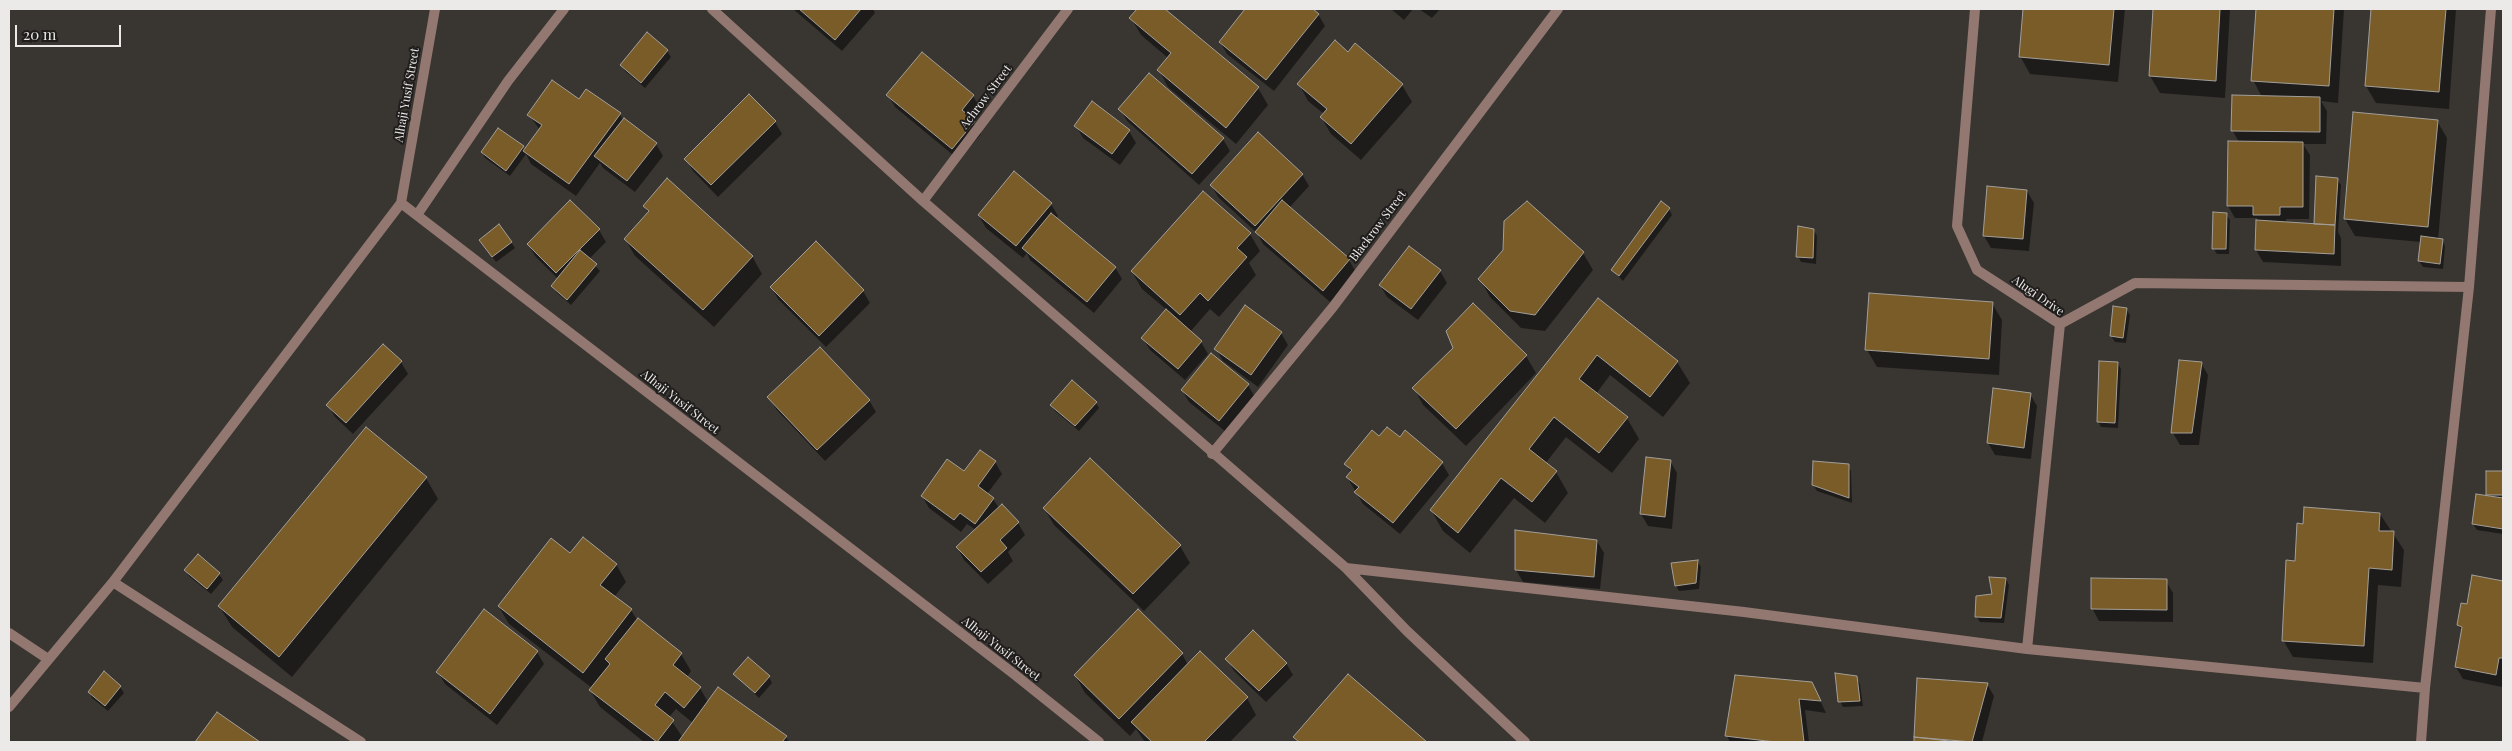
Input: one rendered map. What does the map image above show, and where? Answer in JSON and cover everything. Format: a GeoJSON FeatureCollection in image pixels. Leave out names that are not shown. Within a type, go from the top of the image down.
{"type":"FeatureCollection","features":[{"type":"Feature","properties":{"kind":"street","name":"Alhaji Yusif Street"},"geometry":{"type":"LineString","coordinates":[[435,9],[401,203],[1006,668],[1099,742]]}},
{"type":"Feature","properties":{"kind":"street"},"geometry":{"type":"LineString","coordinates":[[417,216],[508,81],[564,9]]}},
{"type":"Feature","properties":{"kind":"street"},"geometry":{"type":"LineString","coordinates":[[712,9],[923,201],[1212,454],[1346,568],[1407,631],[1525,742]]}},
{"type":"Feature","properties":{"kind":"street","name":"Achrow Street"},"geometry":{"type":"LineString","coordinates":[[923,201],[1068,9]]}},
{"type":"Feature","properties":{"kind":"street","name":"Blackrow Street"},"geometry":{"type":"LineString","coordinates":[[1212,454],[1333,307],[1558,9]]}},
{"type":"Feature","properties":{"kind":"street","name":"Alugi Drive"},"geometry":{"type":"LineString","coordinates":[[1975,9],[1957,226],[1978,270],[2060,324],[2027,650]]}},
{"type":"Feature","properties":{"kind":"street"},"geometry":{"type":"LineString","coordinates":[[2421,742],[2424,688],[2469,287],[2491,9]]}},
{"type":"Feature","properties":{"kind":"street"},"geometry":{"type":"LineString","coordinates":[[9,707],[113,582],[401,203]]}},
{"type":"Feature","properties":{"kind":"street"},"geometry":{"type":"LineString","coordinates":[[2060,324],[2134,283],[2469,287]]}},
{"type":"Feature","properties":{"kind":"street"},"geometry":{"type":"LineString","coordinates":[[1346,568],[1744,612],[2027,650],[2424,688]]}},
{"type":"Feature","properties":{"kind":"street"},"geometry":{"type":"LineString","coordinates":[[113,582],[361,742]]}},
{"type":"Feature","properties":{"kind":"street"},"geometry":{"type":"LineString","coordinates":[[9,633],[48,659]]}},
{"type":"Feature","properties":{"kind":"building"},"geometry":{"type":"Polygon","coordinates":[[[799,9],[861,9],[835,40],[799,9]]]}},
{"type":"Feature","properties":{"kind":"building"},"geometry":{"type":"Polygon","coordinates":[[[1137,9],[1165,9],[1259,87],[1226,128],[1157,70],[1171,53],[1129,18],[1137,9]]]}},
{"type":"Feature","properties":{"kind":"building"},"geometry":{"type":"Polygon","coordinates":[[[1245,9],[1313,9],[1319,14],[1266,80],[1219,42],[1245,9]]]}},
{"type":"Feature","properties":{"kind":"building"},"geometry":{"type":"Polygon","coordinates":[[[2023,9],[2114,9],[2109,65],[2019,57],[2023,9]]]}},
{"type":"Feature","properties":{"kind":"building"},"geometry":{"type":"Polygon","coordinates":[[[2153,9],[2220,9],[2216,81],[2149,76],[2153,9]]]}},
{"type":"Feature","properties":{"kind":"building"},"geometry":{"type":"Polygon","coordinates":[[[2256,9],[2334,9],[2329,86],[2251,81],[2256,9]]]}},
{"type":"Feature","properties":{"kind":"building"},"geometry":{"type":"Polygon","coordinates":[[[2371,9],[2446,9],[2439,92],[2365,86],[2371,9]]]}},
{"type":"Feature","properties":{"kind":"building"},"geometry":{"type":"Polygon","coordinates":[[[647,32],[668,50],[641,83],[620,65],[647,32]]]}},
{"type":"Feature","properties":{"kind":"building"},"geometry":{"type":"Polygon","coordinates":[[[1335,40],[1348,52],[1355,43],[1403,84],[1351,144],[1320,117],[1327,109],[1297,84],[1335,40]]]}},
{"type":"Feature","properties":{"kind":"building"},"geometry":{"type":"Polygon","coordinates":[[[922,52],[974,95],[962,110],[975,121],[952,149],[886,95],[922,52]]]}},
{"type":"Feature","properties":{"kind":"building"},"geometry":{"type":"Polygon","coordinates":[[[1149,73],[1224,138],[1192,174],[1118,109],[1149,73]]]}},
{"type":"Feature","properties":{"kind":"building"},"geometry":{"type":"Polygon","coordinates":[[[552,80],[579,99],[586,89],[621,113],[569,184],[523,151],[542,125],[527,115],[552,80]]]}},
{"type":"Feature","properties":{"kind":"building"},"geometry":{"type":"Polygon","coordinates":[[[749,94],[776,121],[711,185],[684,159],[749,94]]]}},
{"type":"Feature","properties":{"kind":"building"},"geometry":{"type":"Polygon","coordinates":[[[2232,95],[2320,97],[2320,132],[2231,131],[2232,95]]]}},
{"type":"Feature","properties":{"kind":"building"},"geometry":{"type":"Polygon","coordinates":[[[1092,101],[1130,130],[1112,154],[1074,126],[1092,101]]]}},
{"type":"Feature","properties":{"kind":"building"},"geometry":{"type":"Polygon","coordinates":[[[2353,112],[2438,120],[2428,227],[2344,219],[2353,112]]]}},
{"type":"Feature","properties":{"kind":"building"},"geometry":{"type":"Polygon","coordinates":[[[624,118],[657,143],[627,181],[594,156],[624,118]]]}},
{"type":"Feature","properties":{"kind":"building"},"geometry":{"type":"Polygon","coordinates":[[[498,128],[524,146],[506,171],[481,152],[498,128]]]}},
{"type":"Feature","properties":{"kind":"building"},"geometry":{"type":"Polygon","coordinates":[[[1258,132],[1303,174],[1255,226],[1210,185],[1258,132]]]}},
{"type":"Feature","properties":{"kind":"building"},"geometry":{"type":"Polygon","coordinates":[[[2228,141],[2303,142],[2303,207],[2280,207],[2280,215],[2253,215],[2253,206],[2227,206],[2228,141]]]}},
{"type":"Feature","properties":{"kind":"building"},"geometry":{"type":"Polygon","coordinates":[[[1014,171],[1052,203],[1016,246],[978,215],[1014,171]]]}},
{"type":"Feature","properties":{"kind":"building"},"geometry":{"type":"Polygon","coordinates":[[[2316,176],[2338,178],[2335,225],[2314,224],[2316,176]]]}},
{"type":"Feature","properties":{"kind":"building"},"geometry":{"type":"Polygon","coordinates":[[[667,178],[753,256],[703,310],[624,239],[649,211],[643,206],[667,178]]]}},
{"type":"Feature","properties":{"kind":"building"},"geometry":{"type":"Polygon","coordinates":[[[1987,186],[2027,190],[2023,239],[1983,236],[1987,186]]]}},
{"type":"Feature","properties":{"kind":"building"},"geometry":{"type":"Polygon","coordinates":[[[1203,191],[1251,233],[1237,248],[1247,257],[1208,301],[1200,293],[1180,315],[1131,271],[1203,191]]]}},
{"type":"Feature","properties":{"kind":"building"},"geometry":{"type":"Polygon","coordinates":[[[570,200],[600,229],[556,273],[527,244],[570,200]]]}},
{"type":"Feature","properties":{"kind":"building"},"geometry":{"type":"Polygon","coordinates":[[[1282,200],[1350,259],[1323,291],[1255,232],[1282,200]]]}},
{"type":"Feature","properties":{"kind":"building"},"geometry":{"type":"Polygon","coordinates":[[[1527,201],[1584,252],[1535,315],[1510,311],[1478,279],[1503,250],[1504,221],[1527,201]]]}},
{"type":"Feature","properties":{"kind":"building"},"geometry":{"type":"Polygon","coordinates":[[[1661,201],[1670,208],[1619,276],[1611,270],[1661,201]]]}},
{"type":"Feature","properties":{"kind":"building"},"geometry":{"type":"Polygon","coordinates":[[[2213,212],[2227,213],[2226,249],[2212,249],[2213,212]]]}},
{"type":"Feature","properties":{"kind":"building"},"geometry":{"type":"Polygon","coordinates":[[[1051,213],[1116,267],[1087,302],[1022,248],[1051,213]]]}},
{"type":"Feature","properties":{"kind":"building"},"geometry":{"type":"Polygon","coordinates":[[[2256,220],[2335,225],[2334,254],[2255,250],[2256,220]]]}},
{"type":"Feature","properties":{"kind":"building"},"geometry":{"type":"Polygon","coordinates":[[[499,224],[512,242],[492,257],[479,240],[499,224]]]}},
{"type":"Feature","properties":{"kind":"building"},"geometry":{"type":"Polygon","coordinates":[[[1798,226],[1814,229],[1813,258],[1796,257],[1798,226]]]}},
{"type":"Feature","properties":{"kind":"building"},"geometry":{"type":"Polygon","coordinates":[[[2421,236],[2443,239],[2440,264],[2418,261],[2421,236]]]}},
{"type":"Feature","properties":{"kind":"building"},"geometry":{"type":"Polygon","coordinates":[[[816,241],[864,290],[819,336],[770,287],[816,241]]]}},
{"type":"Feature","properties":{"kind":"building"},"geometry":{"type":"Polygon","coordinates":[[[1409,246],[1441,270],[1411,309],[1379,285],[1409,246]]]}},
{"type":"Feature","properties":{"kind":"building"},"geometry":{"type":"Polygon","coordinates":[[[580,250],[597,264],[567,300],[551,286],[580,250]]]}},
{"type":"Feature","properties":{"kind":"building"},"geometry":{"type":"Polygon","coordinates":[[[1869,293],[1993,302],[1989,359],[1865,350],[1869,293]]]}},
{"type":"Feature","properties":{"kind":"building"},"geometry":{"type":"Polygon","coordinates":[[[1598,298],[1678,361],[1650,397],[1597,355],[1579,379],[1628,417],[1599,453],[1554,417],[1529,449],[1557,471],[1532,502],[1501,478],[1458,533],[1430,510],[1598,298]]]}},
{"type":"Feature","properties":{"kind":"building"},"geometry":{"type":"Polygon","coordinates":[[[1473,303],[1527,355],[1456,429],[1412,388],[1453,348],[1446,331],[1473,303]]]}},
{"type":"Feature","properties":{"kind":"building"},"geometry":{"type":"Polygon","coordinates":[[[1245,305],[1282,332],[1251,375],[1214,349],[1245,305]]]}},
{"type":"Feature","properties":{"kind":"building"},"geometry":{"type":"Polygon","coordinates":[[[2113,306],[2127,308],[2123,338],[2110,336],[2113,306]]]}},
{"type":"Feature","properties":{"kind":"building"},"geometry":{"type":"Polygon","coordinates":[[[1166,309],[1202,341],[1178,369],[1141,338],[1166,309]]]}},
{"type":"Feature","properties":{"kind":"building"},"geometry":{"type":"Polygon","coordinates":[[[383,344],[402,361],[346,423],[326,405],[383,344]]]}},
{"type":"Feature","properties":{"kind":"building"},"geometry":{"type":"Polygon","coordinates":[[[820,347],[870,400],[817,450],[767,397],[820,347]]]}},
{"type":"Feature","properties":{"kind":"building"},"geometry":{"type":"Polygon","coordinates":[[[1211,353],[1249,384],[1219,421],[1181,390],[1211,353]]]}},
{"type":"Feature","properties":{"kind":"building"},"geometry":{"type":"Polygon","coordinates":[[[2179,360],[2202,362],[2192,433],[2171,433],[2179,360]]]}},
{"type":"Feature","properties":{"kind":"building"},"geometry":{"type":"Polygon","coordinates":[[[2099,361],[2118,362],[2115,423],[2097,422],[2099,361]]]}},
{"type":"Feature","properties":{"kind":"building"},"geometry":{"type":"Polygon","coordinates":[[[1072,380],[1097,402],[1075,426],[1050,405],[1072,380]]]}},
{"type":"Feature","properties":{"kind":"building"},"geometry":{"type":"Polygon","coordinates":[[[1993,388],[2031,393],[2024,448],[1987,443],[1993,388]]]}},
{"type":"Feature","properties":{"kind":"building"},"geometry":{"type":"Polygon","coordinates":[[[366,427],[427,477],[279,657],[218,606],[366,427]]]}},
{"type":"Feature","properties":{"kind":"building"},"geometry":{"type":"Polygon","coordinates":[[[1387,427],[1400,437],[1405,430],[1443,462],[1393,523],[1354,492],[1359,487],[1346,477],[1352,470],[1344,464],[1372,430],[1379,436],[1387,427]]]}},
{"type":"Feature","properties":{"kind":"building"},"geometry":{"type":"Polygon","coordinates":[[[980,450],[996,461],[978,486],[994,498],[975,524],[960,513],[954,520],[921,496],[947,459],[964,471],[980,450]]]}},
{"type":"Feature","properties":{"kind":"building"},"geometry":{"type":"Polygon","coordinates":[[[1646,457],[1671,460],[1665,517],[1640,514],[1646,457]]]}},
{"type":"Feature","properties":{"kind":"building"},"geometry":{"type":"Polygon","coordinates":[[[1090,458],[1181,545],[1133,594],[1043,508],[1090,458]]]}},
{"type":"Feature","properties":{"kind":"building"},"geometry":{"type":"Polygon","coordinates":[[[1813,461],[1849,464],[1849,498],[1812,485],[1813,461]]]}},
{"type":"Feature","properties":{"kind":"building"},"geometry":{"type":"Polygon","coordinates":[[[2486,471],[2503,471],[2503,495],[2486,495],[2486,471]]]}},
{"type":"Feature","properties":{"kind":"building"},"geometry":{"type":"Polygon","coordinates":[[[2476,494],[2503,498],[2503,529],[2472,524],[2476,494]]]}},
{"type":"Feature","properties":{"kind":"building"},"geometry":{"type":"Polygon","coordinates":[[[1002,504],[1019,522],[1000,540],[1007,548],[981,572],[956,547],[1002,504]]]}},
{"type":"Feature","properties":{"kind":"building"},"geometry":{"type":"Polygon","coordinates":[[[2304,507],[2380,513],[2379,531],[2394,531],[2392,570],[2369,568],[2364,646],[2282,641],[2286,560],[2295,561],[2297,523],[2303,524],[2304,507]]]}},
{"type":"Feature","properties":{"kind":"building"},"geometry":{"type":"Polygon","coordinates":[[[1515,530],[1597,540],[1594,577],[1515,570],[1515,530]]]}},
{"type":"Feature","properties":{"kind":"building"},"geometry":{"type":"Polygon","coordinates":[[[583,537],[617,564],[600,585],[632,609],[583,673],[498,606],[551,538],[570,553],[583,537]]]}},
{"type":"Feature","properties":{"kind":"building"},"geometry":{"type":"Polygon","coordinates":[[[198,554],[220,573],[207,589],[184,570],[198,554]]]}},
{"type":"Feature","properties":{"kind":"building"},"geometry":{"type":"Polygon","coordinates":[[[1698,560],[1696,583],[1675,586],[1671,563],[1698,560]]]}},
{"type":"Feature","properties":{"kind":"building"},"geometry":{"type":"Polygon","coordinates":[[[2472,575],[2503,581],[2503,658],[2499,658],[2496,675],[2455,667],[2462,627],[2457,625],[2461,603],[2467,604],[2472,575]]]}},
{"type":"Feature","properties":{"kind":"building"},"geometry":{"type":"Polygon","coordinates":[[[1989,577],[2006,578],[2001,618],[1975,617],[1976,596],[1992,594],[1989,577]]]}},
{"type":"Feature","properties":{"kind":"building"},"geometry":{"type":"Polygon","coordinates":[[[2091,578],[2167,579],[2167,610],[2091,609],[2091,578]]]}},
{"type":"Feature","properties":{"kind":"building"},"geometry":{"type":"Polygon","coordinates":[[[484,609],[538,651],[490,714],[436,672],[484,609]]]}},
{"type":"Feature","properties":{"kind":"building"},"geometry":{"type":"Polygon","coordinates":[[[1138,609],[1183,653],[1119,719],[1074,675],[1138,609]]]}},
{"type":"Feature","properties":{"kind":"building"},"geometry":{"type":"Polygon","coordinates":[[[638,618],[682,653],[673,665],[701,687],[684,708],[665,692],[655,705],[674,720],[657,742],[589,690],[610,664],[605,659],[638,618]]]}},
{"type":"Feature","properties":{"kind":"building"},"geometry":{"type":"Polygon","coordinates":[[[1253,630],[1287,663],[1259,691],[1225,659],[1253,630]]]}},
{"type":"Feature","properties":{"kind":"building"},"geometry":{"type":"Polygon","coordinates":[[[1200,651],[1248,697],[1204,742],[1152,742],[1131,722],[1200,651]]]}},
{"type":"Feature","properties":{"kind":"building"},"geometry":{"type":"Polygon","coordinates":[[[748,657],[770,676],[755,693],[733,674],[748,657]]]}},
{"type":"Feature","properties":{"kind":"building"},"geometry":{"type":"Polygon","coordinates":[[[104,671],[121,686],[105,706],[88,692],[104,671]]]}},
{"type":"Feature","properties":{"kind":"building"},"geometry":{"type":"Polygon","coordinates":[[[1835,673],[1857,676],[1860,701],[1838,702],[1835,673]]]}},
{"type":"Feature","properties":{"kind":"building"},"geometry":{"type":"Polygon","coordinates":[[[1348,674],[1427,742],[1299,742],[1293,737],[1348,674]]]}},
{"type":"Feature","properties":{"kind":"building"},"geometry":{"type":"Polygon","coordinates":[[[1735,675],[1812,682],[1821,701],[1799,699],[1804,742],[1775,742],[1725,736],[1735,675]]]}},
{"type":"Feature","properties":{"kind":"building"},"geometry":{"type":"Polygon","coordinates":[[[1917,678],[1988,683],[1972,742],[1914,737],[1917,678]]]}},
{"type":"Feature","properties":{"kind":"building"},"geometry":{"type":"Polygon","coordinates":[[[718,687],[787,736],[782,742],[678,742],[718,687]]]}},
{"type":"Feature","properties":{"kind":"building"},"geometry":{"type":"Polygon","coordinates":[[[217,712],[260,742],[195,742],[217,712]]]}},
{"type":"Feature","properties":{"kind":"building"},"geometry":{"type":"Polygon","coordinates":[[[1914,737],[1958,742],[1914,742],[1914,737]]]}}]}
